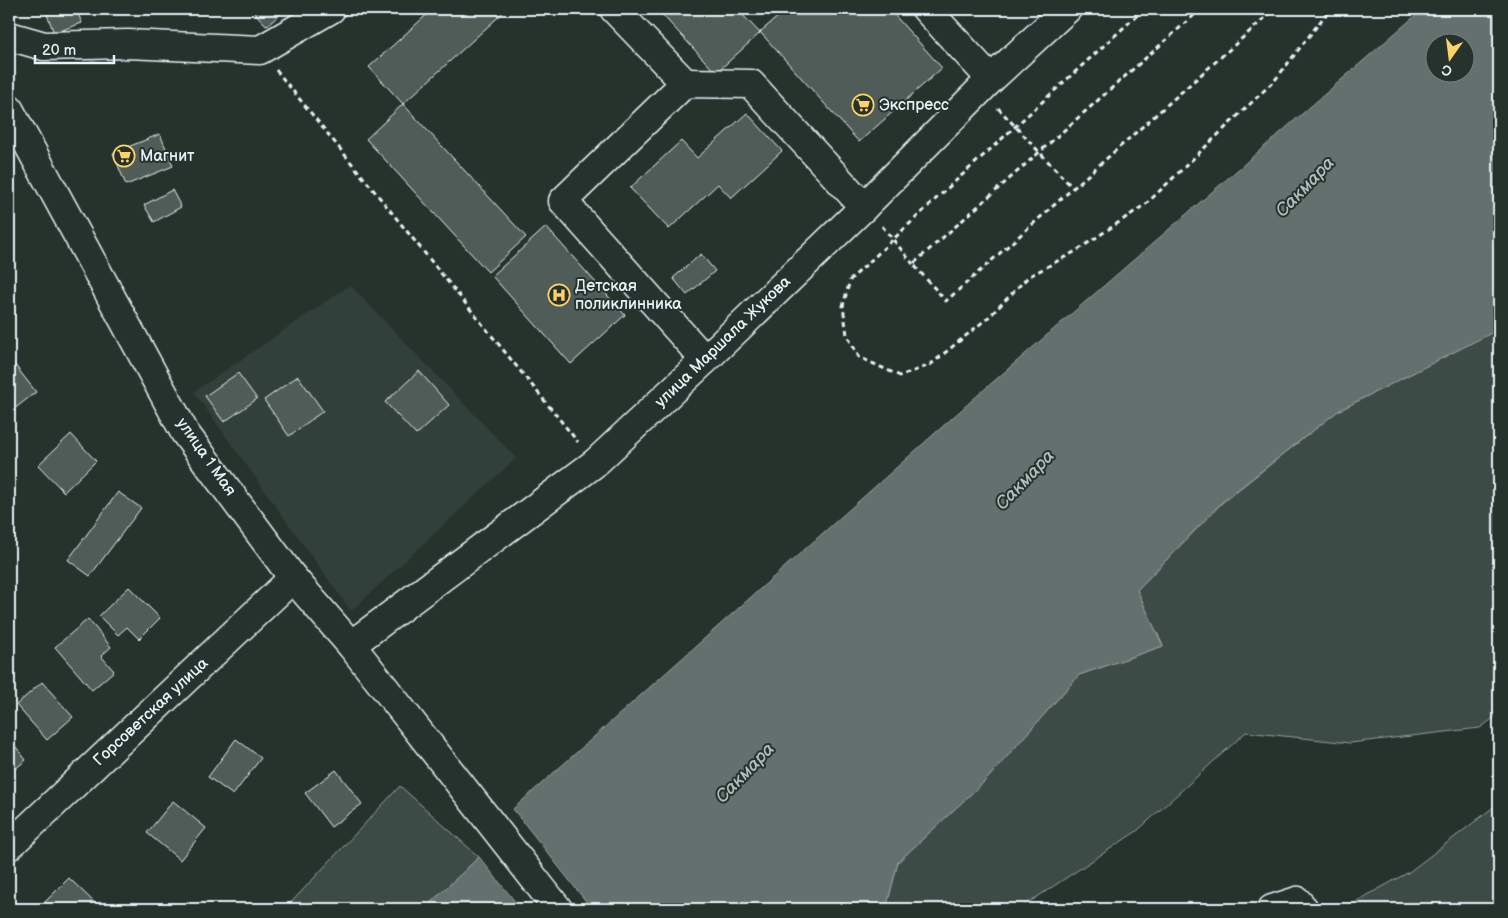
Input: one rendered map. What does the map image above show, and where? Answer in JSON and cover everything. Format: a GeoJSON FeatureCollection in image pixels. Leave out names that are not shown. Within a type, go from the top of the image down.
{"type":"FeatureCollection","features":[{"type":"Feature","properties":{"kind":"street"},"geometry":{"type":"LineString","coordinates":[[9,36],[44,46],[128,44],[260,50],[331,9]]}},
{"type":"Feature","properties":{"kind":"street"},"geometry":{"type":"LineString","coordinates":[[614,9],[685,83]]}},
{"type":"Feature","properties":{"kind":"street"},"geometry":{"type":"LineString","coordinates":[[926,9],[986,84]]}},
{"type":"Feature","properties":{"kind":"street","name":"улица Маршала Жукова"},"geometry":{"type":"LineString","coordinates":[[351,645],[595,463],[864,207],[986,84],[1067,9]]}},
{"type":"Feature","properties":{"kind":"street"},"geometry":{"type":"LineString","coordinates":[[705,360],[563,201],[685,83],[751,84],[864,207]]}},
{"type":"Feature","properties":{"kind":"street","name":"улица 1 Мая"},"geometry":{"type":"LineString","coordinates":[[9,109],[185,433],[293,578],[351,645],[558,909]]}},
{"type":"Feature","properties":{"kind":"street","name":"Горсоветская улица"},"geometry":{"type":"LineString","coordinates":[[9,846],[293,578]]}},
{"type":"Feature","properties":{"kind":"street"},"geometry":{"type":"LineString","coordinates":[[1272,909],[1297,901],[1304,909]]}},
{"type":"Feature","properties":{"kind":"path"},"geometry":{"type":"LineString","coordinates":[[1144,9],[850,280],[844,306],[847,335],[859,357],[900,376],[930,365],[990,316],[1028,277],[1076,251],[1146,204],[1275,80],[1330,9]]}},
{"type":"Feature","properties":{"kind":"path"},"geometry":{"type":"LineString","coordinates":[[913,264],[1201,9]]}},
{"type":"Feature","properties":{"kind":"path"},"geometry":{"type":"LineString","coordinates":[[864,207],[894,239],[913,264],[946,301],[1275,9]]}},
{"type":"Feature","properties":{"kind":"path"},"geometry":{"type":"LineString","coordinates":[[260,50],[595,463]]}},
{"type":"Feature","properties":{"kind":"path"},"geometry":{"type":"LineString","coordinates":[[986,84],[1015,126],[1073,188]]}},
{"type":"Feature","properties":{"kind":"shaded area"},"geometry":{"type":"Polygon","coordinates":[[[350,285],[516,458],[351,611],[194,392],[350,285]]]}},
{"type":"Feature","properties":{"kind":"shaded area"},"geometry":{"type":"Polygon","coordinates":[[[1499,329],[1499,714],[1480,728],[1350,743],[1246,732],[1137,831],[1019,909],[886,909],[898,862],[987,779],[1079,675],[1163,646],[1137,590],[1223,502],[1338,411],[1499,329]]]}},
{"type":"Feature","properties":{"kind":"shaded area"},"geometry":{"type":"Polygon","coordinates":[[[400,786],[479,857],[424,909],[285,909],[400,786]]]}},
{"type":"Feature","properties":{"kind":"shaded area"},"geometry":{"type":"Polygon","coordinates":[[[1499,803],[1499,904],[1486,909],[1362,909],[1357,901],[1409,872],[1499,803]]]}},
{"type":"Feature","properties":{"kind":"water","name":"Сакмара"},"geometry":{"type":"Polygon","coordinates":[[[1423,9],[1499,9],[1499,329],[1338,411],[1223,501],[1137,590],[1163,646],[1079,675],[987,779],[898,862],[886,909],[592,909],[513,809],[978,395],[1423,9]]]}},
{"type":"Feature","properties":{"kind":"water"},"geometry":{"type":"Polygon","coordinates":[[[479,857],[521,909],[424,909],[479,857]]]}},
{"type":"Feature","properties":{"kind":"building"},"geometry":{"type":"Polygon","coordinates":[[[45,9],[76,9],[82,23],[54,33],[45,9]]]}},
{"type":"Feature","properties":{"kind":"building"},"geometry":{"type":"Polygon","coordinates":[[[251,9],[286,9],[267,26],[251,9]]]}},
{"type":"Feature","properties":{"kind":"building"},"geometry":{"type":"Polygon","coordinates":[[[433,9],[507,9],[403,104],[369,67],[433,9]]]}},
{"type":"Feature","properties":{"kind":"building"},"geometry":{"type":"Polygon","coordinates":[[[657,9],[737,9],[760,33],[716,73],[657,9]]]}},
{"type":"Feature","properties":{"kind":"building","name":"Экспресс"},"geometry":{"type":"Polygon","coordinates":[[[787,9],[889,9],[942,68],[859,142],[760,32],[787,9]]]}},
{"type":"Feature","properties":{"kind":"building"},"geometry":{"type":"Polygon","coordinates":[[[403,104],[526,237],[488,272],[366,139],[403,104]]]}},
{"type":"Feature","properties":{"kind":"building"},"geometry":{"type":"Polygon","coordinates":[[[747,113],[782,151],[731,198],[718,184],[669,229],[630,188],[681,141],[697,158],[747,113]]]}},
{"type":"Feature","properties":{"kind":"building"},"geometry":{"type":"Polygon","coordinates":[[[160,134],[173,166],[126,185],[113,153],[160,134]]]}},
{"type":"Feature","properties":{"kind":"building"},"geometry":{"type":"Polygon","coordinates":[[[172,190],[181,207],[154,222],[144,205],[172,190]]]}},
{"type":"Feature","properties":{"kind":"building","name":"Детская поликлинника"},"geometry":{"type":"Polygon","coordinates":[[[546,227],[625,315],[571,364],[492,276],[546,227]]]}},
{"type":"Feature","properties":{"kind":"building"},"geometry":{"type":"Polygon","coordinates":[[[701,254],[715,271],[687,295],[673,278],[701,254]]]}},
{"type":"Feature","properties":{"kind":"building"},"geometry":{"type":"Polygon","coordinates":[[[14,364],[36,392],[9,413],[9,368],[14,364]]]}},
{"type":"Feature","properties":{"kind":"building"},"geometry":{"type":"Polygon","coordinates":[[[419,371],[449,405],[416,435],[385,402],[419,371]]]}},
{"type":"Feature","properties":{"kind":"building"},"geometry":{"type":"Polygon","coordinates":[[[238,373],[257,399],[224,422],[205,396],[238,373]]]}},
{"type":"Feature","properties":{"kind":"building"},"geometry":{"type":"Polygon","coordinates":[[[298,376],[323,411],[289,436],[264,400],[298,376]]]}},
{"type":"Feature","properties":{"kind":"building"},"geometry":{"type":"Polygon","coordinates":[[[71,434],[96,461],[64,492],[38,465],[71,434]]]}},
{"type":"Feature","properties":{"kind":"building"},"geometry":{"type":"Polygon","coordinates":[[[118,492],[141,508],[90,576],[68,560],[118,492]]]}},
{"type":"Feature","properties":{"kind":"building"},"geometry":{"type":"Polygon","coordinates":[[[129,587],[160,618],[139,639],[127,627],[118,635],[99,616],[129,587]]]}},
{"type":"Feature","properties":{"kind":"building"},"geometry":{"type":"Polygon","coordinates":[[[88,619],[111,647],[101,656],[114,671],[92,690],[55,647],[88,619]]]}},
{"type":"Feature","properties":{"kind":"building"},"geometry":{"type":"Polygon","coordinates":[[[42,682],[73,717],[47,740],[16,705],[42,682]]]}},
{"type":"Feature","properties":{"kind":"building"},"geometry":{"type":"Polygon","coordinates":[[[9,738],[26,760],[9,774],[9,738]]]}},
{"type":"Feature","properties":{"kind":"building"},"geometry":{"type":"Polygon","coordinates":[[[236,739],[261,758],[233,795],[208,777],[236,739]]]}},
{"type":"Feature","properties":{"kind":"building"},"geometry":{"type":"Polygon","coordinates":[[[336,770],[362,804],[331,827],[305,793],[336,770]]]}},
{"type":"Feature","properties":{"kind":"building"},"geometry":{"type":"Polygon","coordinates":[[[173,801],[206,828],[180,860],[147,833],[173,801]]]}},
{"type":"Feature","properties":{"kind":"building"},"geometry":{"type":"Polygon","coordinates":[[[69,878],[100,909],[38,909],[69,878]]]}},
{"type":"Feature","properties":{"kind":"place","name":"Экспресс"},"geometry":{"type":"Point","coordinates":[863,105]}},
{"type":"Feature","properties":{"kind":"place","name":"Магнит"},"geometry":{"type":"Point","coordinates":[124,156]}},
{"type":"Feature","properties":{"kind":"place","name":"Детская поликлинника"},"geometry":{"type":"Point","coordinates":[559,295]}}]}
